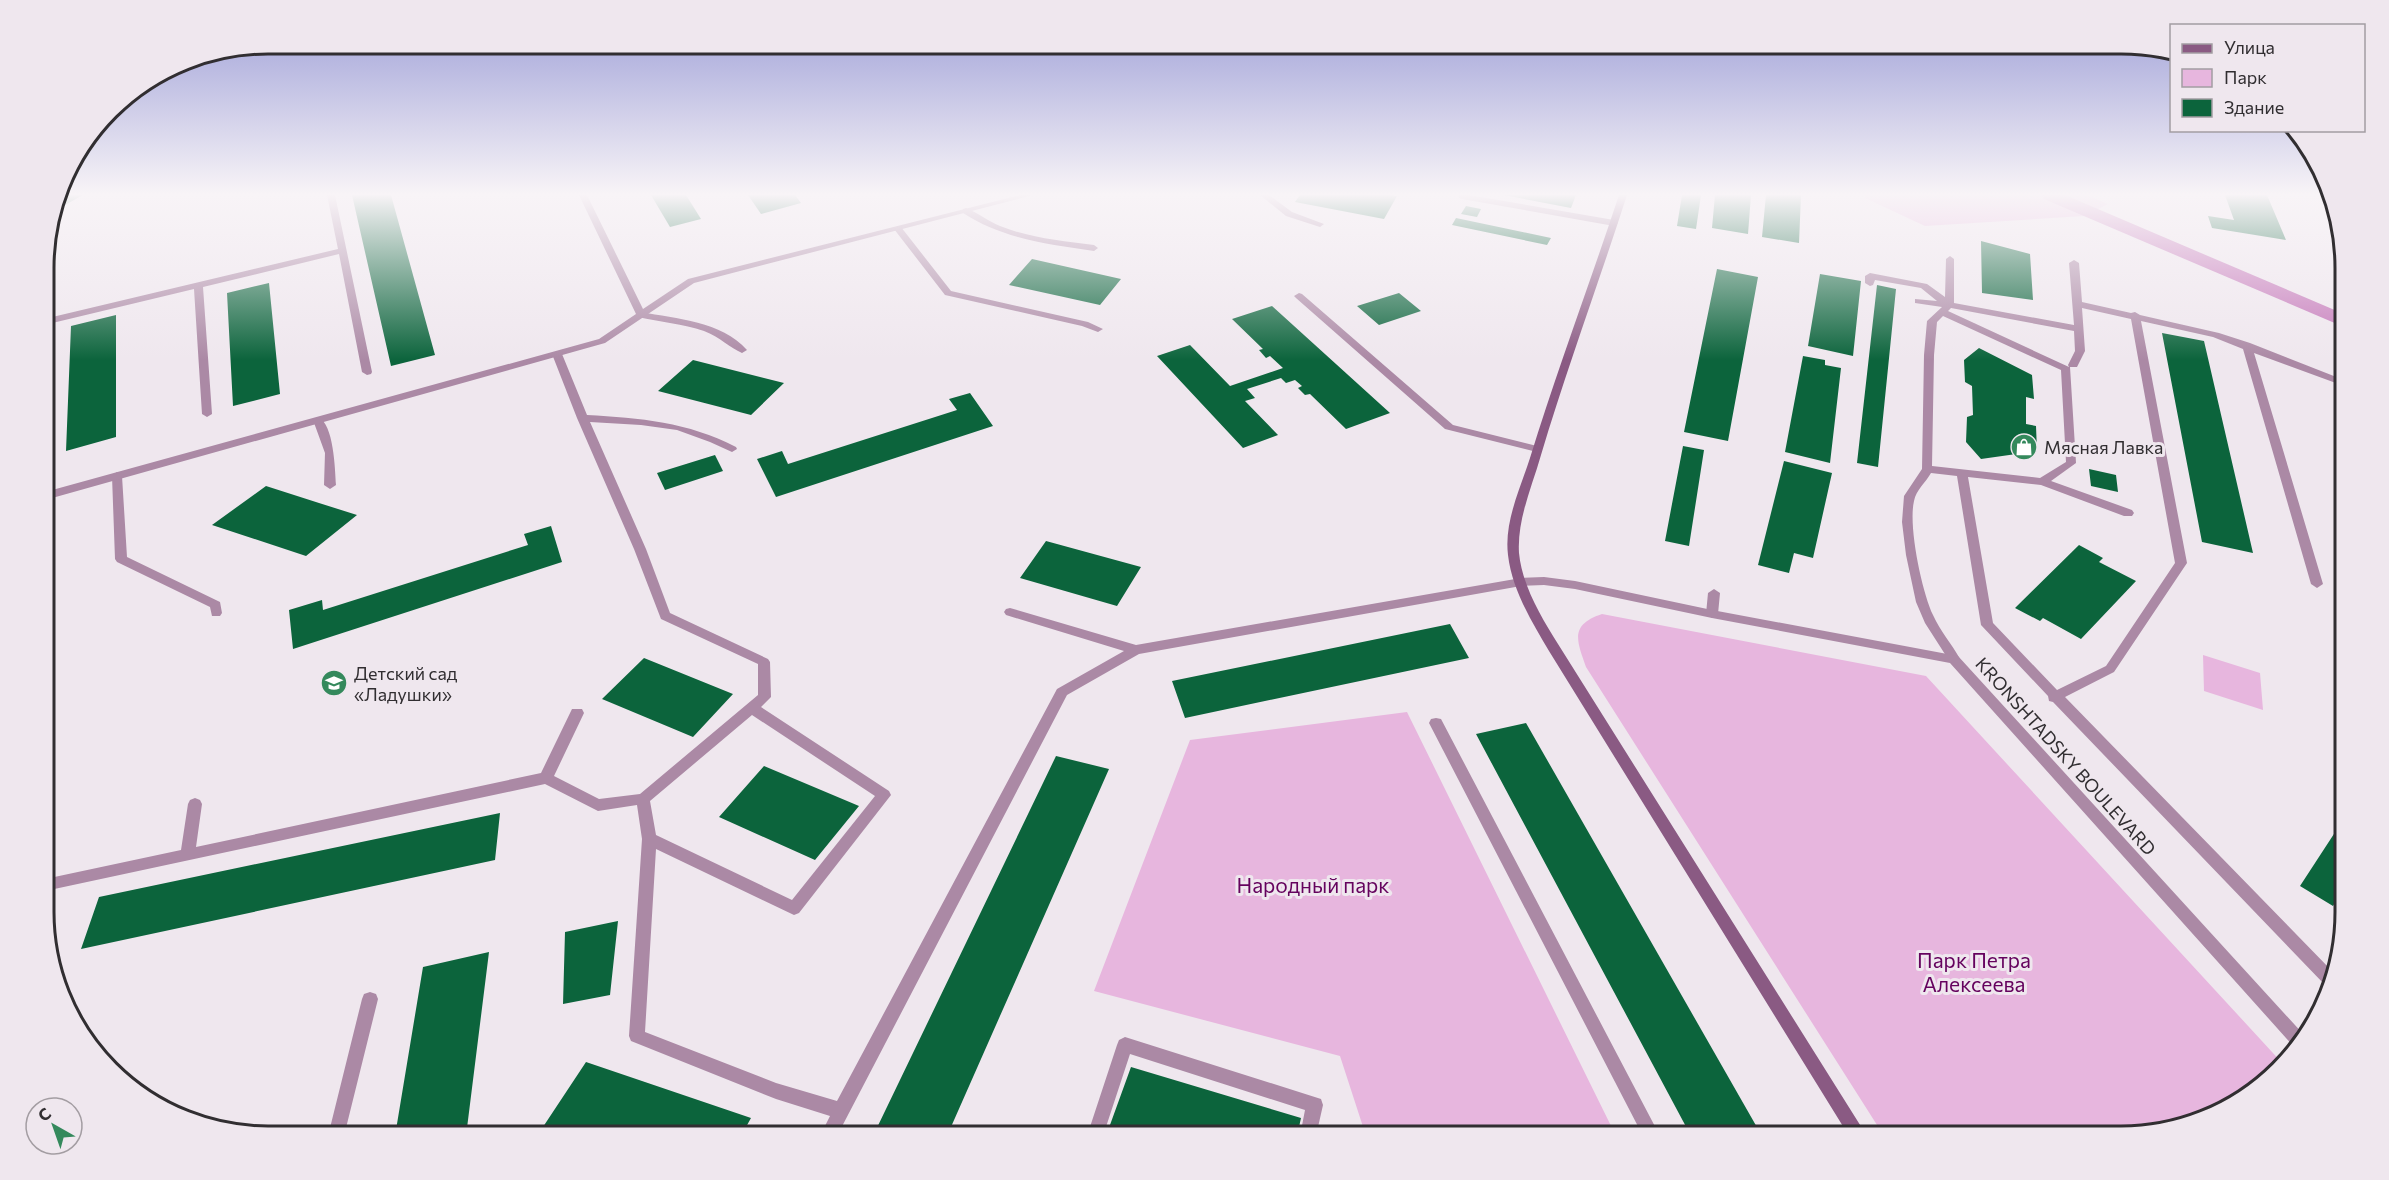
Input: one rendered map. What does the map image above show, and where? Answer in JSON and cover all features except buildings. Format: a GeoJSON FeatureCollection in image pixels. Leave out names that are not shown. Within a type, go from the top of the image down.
{"type":"FeatureCollection","features":[{"type":"Feature","properties":{"kind":"main road"},"geometry":{"type":"LineString","coordinates":[[1605,250],[1537,449],[1516,523],[1515,567],[1546,633],[1581,693],[1852,1126]]}},
{"type":"Feature","properties":{"kind":"street"},"geometry":{"type":"LineString","coordinates":[[610,250],[641,315]]}},
{"type":"Feature","properties":{"kind":"street"},"geometry":{"type":"LineString","coordinates":[[54,494],[602,341],[691,281],[814,250]]}},
{"type":"Feature","properties":{"kind":"street"},"geometry":{"type":"LineString","coordinates":[[914,250],[948,293],[1085,324],[1098,329]]}},
{"type":"Feature","properties":{"kind":"street"},"geometry":{"type":"LineString","coordinates":[[54,320],[342,251],[367,372]]}},
{"type":"Feature","properties":{"kind":"street"},"geometry":{"type":"LineString","coordinates":[[1950,259],[1945,308],[1932,321],[1929,355],[1927,469],[1923,479],[1912,490],[1907,501],[1906,513],[1924,608],[1935,631],[1954,659]]}},
{"type":"Feature","properties":{"kind":"street"},"geometry":{"type":"LineString","coordinates":[[2073,365],[2080,351],[2074,263]]}},
{"type":"Feature","properties":{"kind":"street"},"geometry":{"type":"LineString","coordinates":[[1870,283],[1870,276],[1924,286],[1945,308],[2066,369],[2072,463],[2042,482]]}},
{"type":"Feature","properties":{"kind":"street"},"geometry":{"type":"LineString","coordinates":[[198,285],[207,414]]}},
{"type":"Feature","properties":{"kind":"street"},"geometry":{"type":"LineString","coordinates":[[1299,296],[1449,427],[1537,449]]}},
{"type":"Feature","properties":{"kind":"street"},"geometry":{"type":"LineString","coordinates":[[1918,301],[1945,308],[2079,329]]}},
{"type":"Feature","properties":{"kind":"street"},"geometry":{"type":"LineString","coordinates":[[2077,304],[2135,315],[2247,345],[2335,379]]}},
{"type":"Feature","properties":{"kind":"street"},"geometry":{"type":"LineString","coordinates":[[641,315],[706,329],[736,344],[742,350]]}},
{"type":"Feature","properties":{"kind":"street"},"geometry":{"type":"LineString","coordinates":[[2054,697],[2110,669],[2181,563],[2135,315]]}},
{"type":"Feature","properties":{"kind":"street"},"geometry":{"type":"LineString","coordinates":[[2247,345],[2317,584]]}},
{"type":"Feature","properties":{"kind":"street"},"geometry":{"type":"LineString","coordinates":[[54,883],[546,778],[598,805],[643,799],[765,696],[764,662],[665,616],[644,554],[610,475],[582,418],[557,354]]}},
{"type":"Feature","properties":{"kind":"street"},"geometry":{"type":"LineString","coordinates":[[582,418],[669,423],[716,440],[732,449]]}},
{"type":"Feature","properties":{"kind":"street"},"geometry":{"type":"LineString","coordinates":[[318,420],[330,453],[330,485]]}},
{"type":"Feature","properties":{"kind":"street"},"geometry":{"type":"LineString","coordinates":[[1927,469],[2042,482],[2128,513]]}},
{"type":"Feature","properties":{"kind":"street"},"geometry":{"type":"LineString","coordinates":[[1962,474],[1987,625],[2054,697],[2326,975]]}},
{"type":"Feature","properties":{"kind":"street"},"geometry":{"type":"LineString","coordinates":[[117,476],[122,559],[216,605],[216,613]]}},
{"type":"Feature","properties":{"kind":"street","name":"KRONSHTADSKY BOULEVARD"},"geometry":{"type":"LineString","coordinates":[[1136,650],[1521,582],[1544,581],[1575,585],[1712,614],[1954,659],[2295,1036]]}},
{"type":"Feature","properties":{"kind":"street"},"geometry":{"type":"LineString","coordinates":[[1712,614],[1714,593]]}},
{"type":"Feature","properties":{"kind":"street"},"geometry":{"type":"LineString","coordinates":[[1010,612],[1136,650]]}},
{"type":"Feature","properties":{"kind":"street"},"geometry":{"type":"LineString","coordinates":[[834,1126],[1062,692],[1136,650]]}},
{"type":"Feature","properties":{"kind":"street"},"geometry":{"type":"LineString","coordinates":[[649,839],[794,908],[884,795],[752,708]]}},
{"type":"Feature","properties":{"kind":"street"},"geometry":{"type":"LineString","coordinates":[[546,778],[577,713]]}},
{"type":"Feature","properties":{"kind":"street"},"geometry":{"type":"LineString","coordinates":[[1436,723],[1647,1126]]}},
{"type":"Feature","properties":{"kind":"street"},"geometry":{"type":"LineString","coordinates":[[643,799],[649,839],[638,1035],[776,1091],[842,1111]]}},
{"type":"Feature","properties":{"kind":"street"},"geometry":{"type":"LineString","coordinates":[[188,854],[195,804]]}},
{"type":"Feature","properties":{"kind":"street"},"geometry":{"type":"LineString","coordinates":[[339,1126],[370,999]]}},
{"type":"Feature","properties":{"kind":"street"},"geometry":{"type":"LineString","coordinates":[[1098,1126],[1125,1045],[1316,1106],[1311,1126]]}},
{"type":"Feature","properties":{"kind":"green space","name":"Парк Петра Алексеева"},"geometry":{"type":"Polygon","coordinates":[[[1602,614],[1926,676],[2277,1058],[2251,1082],[2228,1097],[2190,1115],[2162,1122],[2135,1126],[1878,1126],[1586,667],[1578,635],[1584,623],[1602,614]]]}},
{"type":"Feature","properties":{"kind":"green space"},"geometry":{"type":"Polygon","coordinates":[[[2203,655],[2260,673],[2263,710],[2204,691],[2203,655]]]}},
{"type":"Feature","properties":{"kind":"green space","name":"Народный парк"},"geometry":{"type":"Polygon","coordinates":[[[1407,712],[1611,1126],[1363,1126],[1340,1056],[1094,991],[1190,740],[1407,712]]]}},
{"type":"Feature","properties":{"kind":"waterway"},"geometry":{"type":"LineString","coordinates":[[2178,250],[2335,317]]}},
{"type":"Feature","properties":{"kind":"place","name":"Мясная Лавка"},"geometry":{"type":"Point","coordinates":[2024,447]}},
{"type":"Feature","properties":{"kind":"place","name":"Детский сад «Ладушки»"},"geometry":{"type":"Point","coordinates":[334,683]}}]}
